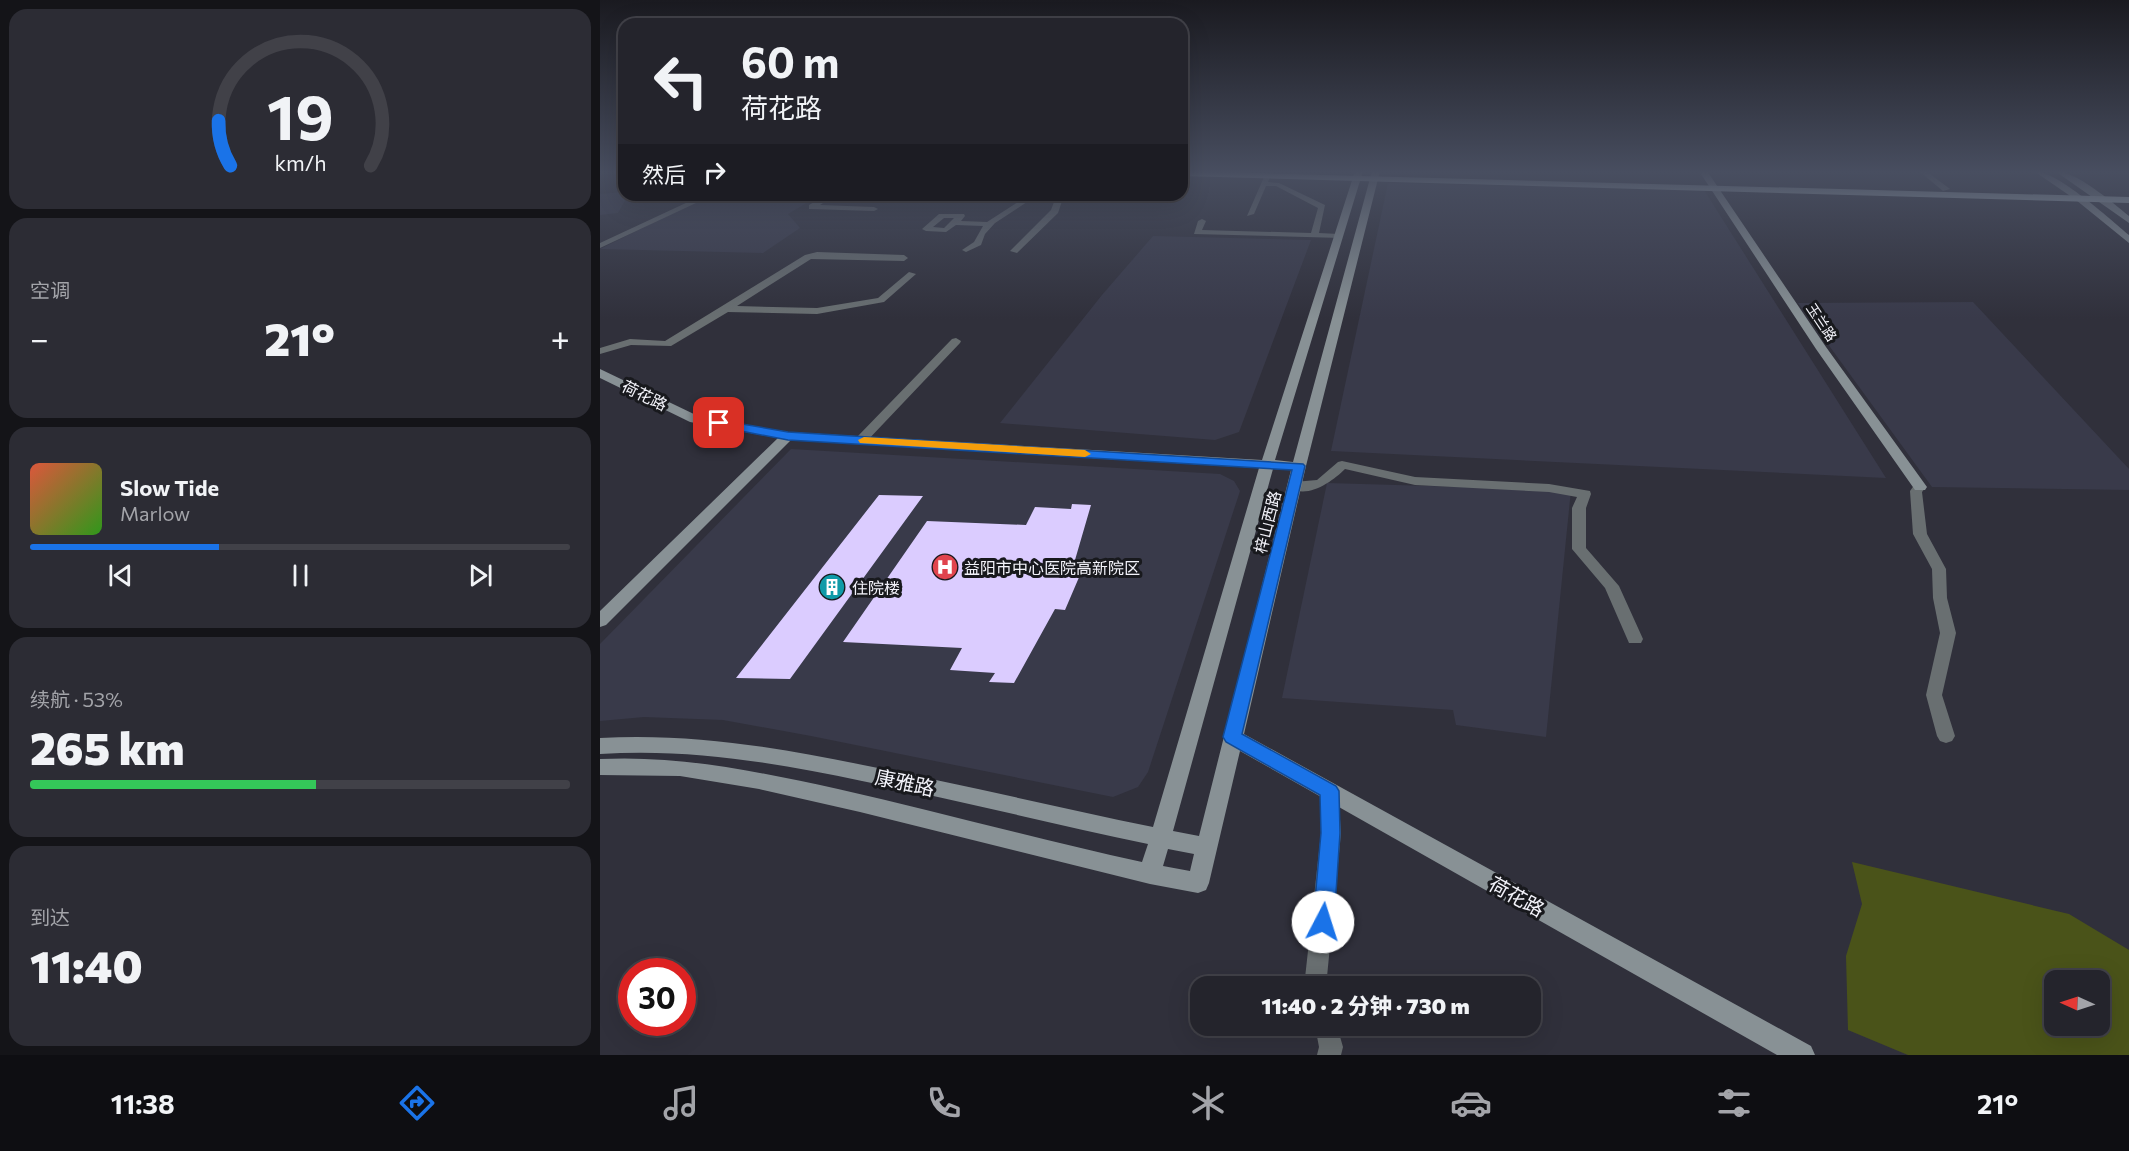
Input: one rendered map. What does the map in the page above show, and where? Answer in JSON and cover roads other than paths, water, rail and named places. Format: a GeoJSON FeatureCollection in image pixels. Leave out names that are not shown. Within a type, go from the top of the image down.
{"type":"FeatureCollection","features":[{"type":"Feature","properties":{"kind":"street"},"geometry":{"type":"LineString","coordinates":[[600,246],[655,220]]}},
{"type":"Feature","properties":{"kind":"street"},"geometry":{"type":"LineString","coordinates":[[966,250],[978,243],[981,231],[994,220]]}},
{"type":"Feature","properties":{"kind":"street"},"geometry":{"type":"LineString","coordinates":[[1014,251],[1044,220]]}},
{"type":"Feature","properties":{"kind":"street"},"geometry":{"type":"LineString","coordinates":[[1314,235],[1318,220]]}},
{"type":"Feature","properties":{"kind":"street","name":"梓山西路"},"geometry":{"type":"LineString","coordinates":[[1150,874],[1267,465],[1344,220]]}},
{"type":"Feature","properties":{"kind":"street","name":"梓山西路"},"geometry":{"type":"LineString","coordinates":[[1198,883],[1294,486],[1363,220]]}},
{"type":"Feature","properties":{"kind":"street","name":"玉兰路"},"geometry":{"type":"LineString","coordinates":[[1736,220],[1822,349],[1920,487]]}},
{"type":"Feature","properties":{"kind":"street"},"geometry":{"type":"LineString","coordinates":[[2105,220],[2129,240]]}},
{"type":"Feature","properties":{"kind":"street"},"geometry":{"type":"LineString","coordinates":[[1202,221],[1197,232],[1339,236]]}},
{"type":"Feature","properties":{"kind":"street"},"geometry":{"type":"LineString","coordinates":[[954,223],[987,224]]}},
{"type":"Feature","properties":{"kind":"street"},"geometry":{"type":"LineString","coordinates":[[1334,251],[1355,252]]}},
{"type":"Feature","properties":{"kind":"street"},"geometry":{"type":"LineString","coordinates":[[600,351],[630,342],[667,344],[808,257],[817,255],[904,258]]}},
{"type":"Feature","properties":{"kind":"street"},"geometry":{"type":"LineString","coordinates":[[726,309],[817,310],[862,304],[881,300],[912,274]]}},
{"type":"Feature","properties":{"kind":"street"},"geometry":{"type":"LineString","coordinates":[[861,440],[956,341]]}},
{"type":"Feature","properties":{"kind":"street","name":"荷花路"},"geometry":{"type":"LineString","coordinates":[[600,373],[695,419],[788,436],[1299,466]]}},
{"type":"Feature","properties":{"kind":"street"},"geometry":{"type":"LineString","coordinates":[[600,621],[788,436]]}},
{"type":"Feature","properties":{"kind":"street"},"geometry":{"type":"LineString","coordinates":[[1294,486],[1316,487],[1329,480],[1342,465],[1415,481],[1549,488],[1585,494],[1579,508],[1579,549],[1612,586],[1635,639]]}},
{"type":"Feature","properties":{"kind":"street"},"geometry":{"type":"LineString","coordinates":[[1920,487],[1916,491],[1920,534],[1939,569],[1940,598],[1947,633],[1934,695],[1946,736]]}},
{"type":"Feature","properties":{"kind":"street","name":"荷花路"},"geometry":{"type":"LineString","coordinates":[[1232,737],[1802,1055]]}},
{"type":"Feature","properties":{"kind":"street","name":"康雅路"},"geometry":{"type":"LineString","coordinates":[[600,746],[631,743],[679,743],[740,750],[892,778],[1207,847]]}},
{"type":"Feature","properties":{"kind":"street","name":"康雅路"},"geometry":{"type":"LineString","coordinates":[[600,767],[660,766],[720,773],[873,806],[1150,874],[1198,883]]}},
{"type":"Feature","properties":{"kind":"street"},"geometry":{"type":"LineString","coordinates":[[1316,976],[1331,833],[1329,791]]}},
{"type":"Feature","properties":{"kind":"street"},"geometry":{"type":"LineString","coordinates":[[1328,1036],[1331,1047],[1329,1055]]}},
{"type":"Feature","properties":{"kind":"place","name":"益阳市中心医院高新院区"},"geometry":{"type":"Point","coordinates":[945,567]}},
{"type":"Feature","properties":{"kind":"place","name":"住院楼"},"geometry":{"type":"Point","coordinates":[832,587]}}]}
